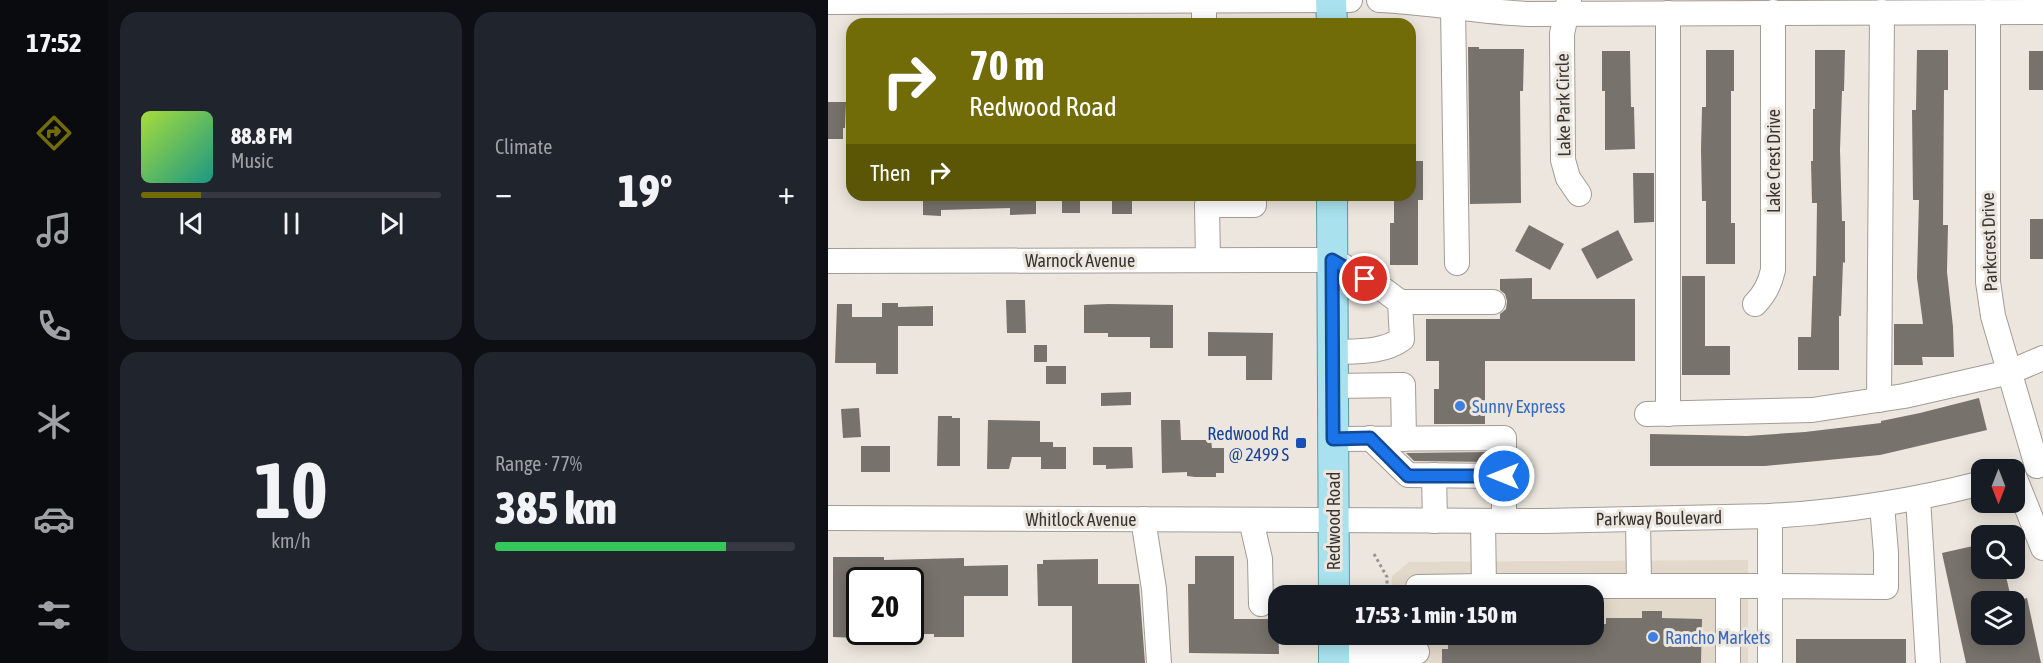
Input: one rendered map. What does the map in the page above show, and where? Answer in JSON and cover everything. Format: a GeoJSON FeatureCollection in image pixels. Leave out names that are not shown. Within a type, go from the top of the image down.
{"type":"FeatureCollection","features":[{"type":"Feature","properties":{"kind":"main road"},"geometry":{"type":"LineString","coordinates":[[1331,0],[1332,18]]}},
{"type":"Feature","properties":{"kind":"main road","name":"Redwood Road"},"geometry":{"type":"LineString","coordinates":[[1332,201],[1334,585]]}},
{"type":"Feature","properties":{"kind":"street"},"geometry":{"type":"LineString","coordinates":[[828,2],[1204,12],[1350,0]]}},
{"type":"Feature","properties":{"kind":"street"},"geometry":{"type":"LineString","coordinates":[[1379,0],[1500,13],[1568,6],[1668,13],[2043,12]]}},
{"type":"Feature","properties":{"kind":"street","name":"Lake Park Circle"},"geometry":{"type":"LineString","coordinates":[[1568,6],[1562,34],[1563,160],[1568,178],[1579,194]]}},
{"type":"Feature","properties":{"kind":"street"},"geometry":{"type":"LineString","coordinates":[[1453,7],[1457,263]]}},
{"type":"Feature","properties":{"kind":"street","name":"Lake Crest Drive"},"geometry":{"type":"LineString","coordinates":[[1755,304],[1764,296],[1773,270],[1773,12]]}},
{"type":"Feature","properties":{"kind":"street"},"geometry":{"type":"LineString","coordinates":[[1879,400],[1882,12]]}},
{"type":"Feature","properties":{"kind":"street","name":"Parkcrest Drive"},"geometry":{"type":"LineString","coordinates":[[1988,12],[1988,282],[1993,316],[2040,465]]}},
{"type":"Feature","properties":{"kind":"street"},"geometry":{"type":"LineString","coordinates":[[1668,13],[1658,414],[1812,410],[1904,396],[2010,372],[2043,358]]}},
{"type":"Feature","properties":{"kind":"street"},"geometry":{"type":"LineString","coordinates":[[1208,260],[1207,202],[1254,205],[1254,201]]}},
{"type":"Feature","properties":{"kind":"street"},"geometry":{"type":"LineString","coordinates":[[1332,260],[1381,288],[1400,302],[1493,302]]}},
{"type":"Feature","properties":{"kind":"street","name":"Warnock Avenue"},"geometry":{"type":"LineString","coordinates":[[828,261],[1332,260]]}},
{"type":"Feature","properties":{"kind":"street"},"geometry":{"type":"LineString","coordinates":[[1333,352],[1381,349],[1394,345],[1402,339],[1400,302]]}},
{"type":"Feature","properties":{"kind":"street"},"geometry":{"type":"LineString","coordinates":[[1333,386],[1403,385],[1404,439]]}},
{"type":"Feature","properties":{"kind":"street"},"geometry":{"type":"LineString","coordinates":[[1370,438],[1408,476],[1504,476]]}},
{"type":"Feature","properties":{"kind":"street"},"geometry":{"type":"LineString","coordinates":[[1333,439],[1504,438],[1504,476],[1493,521],[1484,585]]}},
{"type":"Feature","properties":{"kind":"street"},"geometry":{"type":"LineString","coordinates":[[2025,471],[2040,465]]}},
{"type":"Feature","properties":{"kind":"street"},"geometry":{"type":"LineString","coordinates":[[1434,476],[1435,521]]}},
{"type":"Feature","properties":{"kind":"street","name":"Parkway Boulevard"},"geometry":{"type":"LineString","coordinates":[[1333,520],[1493,521],[1770,516],[1882,505],[1971,486]]}},
{"type":"Feature","properties":{"kind":"street"},"geometry":{"type":"LineString","coordinates":[[1918,498],[1928,663]]}},
{"type":"Feature","properties":{"kind":"street"},"geometry":{"type":"LineString","coordinates":[[2025,503],[2043,548]]}},
{"type":"Feature","properties":{"kind":"street"},"geometry":{"type":"LineString","coordinates":[[1604,586],[1886,587],[1882,505]]}},
{"type":"Feature","properties":{"kind":"street"},"geometry":{"type":"LineString","coordinates":[[1770,516],[1770,663]]}},
{"type":"Feature","properties":{"kind":"street","name":"Whitlock Avenue"},"geometry":{"type":"LineString","coordinates":[[828,518],[1333,520]]}},
{"type":"Feature","properties":{"kind":"street"},"geometry":{"type":"LineString","coordinates":[[1143,519],[1154,590],[1158,663]]}},
{"type":"Feature","properties":{"kind":"street"},"geometry":{"type":"LineString","coordinates":[[1638,519],[1639,586]]}},
{"type":"Feature","properties":{"kind":"street"},"geometry":{"type":"LineString","coordinates":[[1251,520],[1260,559],[1261,604]]}},
{"type":"Feature","properties":{"kind":"street"},"geometry":{"type":"LineString","coordinates":[[1728,587],[1728,663]]}},
{"type":"Feature","properties":{"kind":"street"},"geometry":{"type":"LineString","coordinates":[[1334,650],[1417,650]]}},
{"type":"Feature","properties":{"kind":"path"},"geometry":{"type":"LineString","coordinates":[[1374,554],[1387,577],[1387,585]]}},
{"type":"Feature","properties":{"kind":"shaded area"},"geometry":{"type":"Polygon","coordinates":[[[1748,560],[1748,663],[1391,663],[1391,645],[1604,645],[1604,585],[1392,585],[1392,576],[1409,562],[1748,560]]]}},
{"type":"Feature","properties":{"kind":"building"},"geometry":{"type":"Polygon","coordinates":[[[1468,47],[1524,49],[1523,91],[1520,91],[1521,203],[1470,204],[1468,47]]]}},
{"type":"Feature","properties":{"kind":"building"},"geometry":{"type":"Polygon","coordinates":[[[1706,50],[1734,50],[1734,91],[1731,91],[1731,223],[1735,223],[1735,264],[1706,264],[1706,201],[1702,201],[1701,150],[1702,107],[1706,107],[1706,50]]]}},
{"type":"Feature","properties":{"kind":"building"},"geometry":{"type":"Polygon","coordinates":[[[1815,50],[1845,50],[1840,150],[1842,221],[1845,221],[1845,263],[1843,262],[1841,316],[1839,316],[1839,370],[1798,370],[1798,337],[1811,337],[1813,276],[1816,276],[1817,203],[1812,203],[1811,161],[1813,161],[1813,109],[1815,109],[1815,50]]]}},
{"type":"Feature","properties":{"kind":"building"},"geometry":{"type":"Polygon","coordinates":[[[1917,50],[1948,50],[1948,90],[1944,90],[1943,225],[1948,225],[1947,272],[1954,357],[1922,357],[1923,365],[1894,365],[1894,324],[1923,324],[1917,278],[1919,200],[1913,200],[1912,110],[1916,110],[1917,50]]]}},
{"type":"Feature","properties":{"kind":"building"},"geometry":{"type":"Polygon","coordinates":[[[1602,51],[1630,51],[1631,107],[1634,107],[1635,149],[1605,150],[1602,51]]]}},
{"type":"Feature","properties":{"kind":"building"},"geometry":{"type":"Polygon","coordinates":[[[2029,51],[2043,51],[2043,90],[2029,90],[2029,51]]]}},
{"type":"Feature","properties":{"kind":"building"},"geometry":{"type":"Polygon","coordinates":[[[828,102],[846,102],[843,139],[828,139],[828,102]]]}},
{"type":"Feature","properties":{"kind":"building"},"geometry":{"type":"Polygon","coordinates":[[[1416,161],[1423,161],[1423,200],[1418,200],[1418,265],[1390,265],[1390,223],[1394,223],[1394,201],[1416,201],[1416,161]]]}},
{"type":"Feature","properties":{"kind":"building"},"geometry":{"type":"Polygon","coordinates":[[[1633,173],[1654,173],[1654,222],[1634,223],[1633,173]]]}},
{"type":"Feature","properties":{"kind":"building"},"geometry":{"type":"Polygon","coordinates":[[[923,201],[1036,201],[1036,214],[1010,215],[1010,208],[941,210],[941,216],[923,215],[923,201]]]}},
{"type":"Feature","properties":{"kind":"building"},"geometry":{"type":"Polygon","coordinates":[[[1062,201],[1080,201],[1080,213],[1062,213],[1062,201]]]}},
{"type":"Feature","properties":{"kind":"building"},"geometry":{"type":"Polygon","coordinates":[[[1112,201],[1132,201],[1132,214],[1112,214],[1112,201]]]}},
{"type":"Feature","properties":{"kind":"building"},"geometry":{"type":"Polygon","coordinates":[[[2030,219],[2043,219],[2043,259],[2030,259],[2030,219]]]}},
{"type":"Feature","properties":{"kind":"building"},"geometry":{"type":"Polygon","coordinates":[[[1529,225],[1564,244],[1550,270],[1515,251],[1529,225]]]}},
{"type":"Feature","properties":{"kind":"building"},"geometry":{"type":"Polygon","coordinates":[[[1618,230],[1633,260],[1597,279],[1581,249],[1618,230]]]}},
{"type":"Feature","properties":{"kind":"building"},"geometry":{"type":"Polygon","coordinates":[[[1682,276],[1705,276],[1705,346],[1730,346],[1730,375],[1682,375],[1682,276]]]}},
{"type":"Feature","properties":{"kind":"building"},"geometry":{"type":"Polygon","coordinates":[[[1532,278],[1532,299],[1635,299],[1635,361],[1485,361],[1485,424],[1434,424],[1434,389],[1439,389],[1439,361],[1426,361],[1426,319],[1500,319],[1500,314],[1506,309],[1507,301],[1505,294],[1500,290],[1500,279],[1532,278]]]}},
{"type":"Feature","properties":{"kind":"building"},"geometry":{"type":"Polygon","coordinates":[[[1006,300],[1025,300],[1026,333],[1007,333],[1006,300]]]}},
{"type":"Feature","properties":{"kind":"building"},"geometry":{"type":"Polygon","coordinates":[[[882,303],[898,303],[898,307],[933,306],[933,326],[898,326],[898,374],[876,374],[876,363],[835,363],[837,304],[852,304],[852,317],[882,317],[882,303]]]}},
{"type":"Feature","properties":{"kind":"building"},"geometry":{"type":"Polygon","coordinates":[[[1084,305],[1173,305],[1173,348],[1150,348],[1150,337],[1108,337],[1108,333],[1084,333],[1084,305]]]}},
{"type":"Feature","properties":{"kind":"building"},"geometry":{"type":"Polygon","coordinates":[[[1208,332],[1273,333],[1272,380],[1246,380],[1246,356],[1208,356],[1208,332]]]}},
{"type":"Feature","properties":{"kind":"building"},"geometry":{"type":"Polygon","coordinates":[[[1034,345],[1047,345],[1047,362],[1034,362],[1034,345]]]}},
{"type":"Feature","properties":{"kind":"building"},"geometry":{"type":"Polygon","coordinates":[[[1046,366],[1066,366],[1066,384],[1046,384],[1046,366]]]}},
{"type":"Feature","properties":{"kind":"building"},"geometry":{"type":"Polygon","coordinates":[[[1131,392],[1131,405],[1101,406],[1101,393],[1131,392]]]}},
{"type":"Feature","properties":{"kind":"building"},"geometry":{"type":"Polygon","coordinates":[[[1979,398],[1987,430],[1880,455],[1765,466],[1650,466],[1650,434],[1747,436],[1805,432],[1881,423],[1881,421],[1979,398]]]}},
{"type":"Feature","properties":{"kind":"building"},"geometry":{"type":"Polygon","coordinates":[[[859,408],[861,437],[843,438],[841,409],[859,408]]]}},
{"type":"Feature","properties":{"kind":"building"},"geometry":{"type":"Polygon","coordinates":[[[938,416],[960,418],[960,466],[937,466],[938,416]]]}},
{"type":"Feature","properties":{"kind":"building"},"geometry":{"type":"Polygon","coordinates":[[[988,420],[1040,421],[1040,442],[1053,442],[1053,447],[1066,447],[1066,469],[1041,469],[1041,457],[1012,457],[1009,469],[987,469],[988,420]]]}},
{"type":"Feature","properties":{"kind":"building"},"geometry":{"type":"Polygon","coordinates":[[[1161,420],[1180,420],[1181,440],[1211,440],[1212,448],[1224,448],[1224,473],[1216,473],[1216,477],[1195,477],[1187,476],[1187,472],[1162,473],[1161,420]]]}},
{"type":"Feature","properties":{"kind":"building"},"geometry":{"type":"Polygon","coordinates":[[[861,446],[890,446],[890,472],[861,472],[861,446]]]}},
{"type":"Feature","properties":{"kind":"building"},"geometry":{"type":"Polygon","coordinates":[[[1093,447],[1132,447],[1133,468],[1106,469],[1106,465],[1093,465],[1093,447]]]}},
{"type":"Feature","properties":{"kind":"building"},"geometry":{"type":"Polygon","coordinates":[[[1487,452],[1487,462],[1414,461],[1406,453],[1487,452]]]}},
{"type":"Feature","properties":{"kind":"building"},"geometry":{"type":"Polygon","coordinates":[[[1971,546],[1971,579],[2007,579],[2009,591],[1971,591],[1971,645],[2025,645],[2025,598],[2027,598],[2041,663],[1966,663],[1942,553],[1971,546]]]}},
{"type":"Feature","properties":{"kind":"building"},"geometry":{"type":"Polygon","coordinates":[[[1195,556],[1234,556],[1234,619],[1268,619],[1268,645],[1279,645],[1279,654],[1189,653],[1188,584],[1195,584],[1195,556]]]}},
{"type":"Feature","properties":{"kind":"building"},"geometry":{"type":"Polygon","coordinates":[[[833,557],[884,557],[884,560],[964,558],[964,566],[1008,565],[1008,596],[964,596],[964,637],[934,637],[934,634],[924,634],[924,567],[846,567],[846,637],[833,637],[833,557]]]}},
{"type":"Feature","properties":{"kind":"building"},"geometry":{"type":"Polygon","coordinates":[[[1098,559],[1098,584],[1139,584],[1145,663],[1072,663],[1072,606],[1038,606],[1037,564],[1043,564],[1043,560],[1098,559]]]}},
{"type":"Feature","properties":{"kind":"building"},"geometry":{"type":"Polygon","coordinates":[[[1642,611],[1662,611],[1662,618],[1702,619],[1701,663],[1442,663],[1442,649],[1448,649],[1448,645],[1604,645],[1606,618],[1642,618],[1642,611]]]}},
{"type":"Feature","properties":{"kind":"building"},"geometry":{"type":"Polygon","coordinates":[[[1796,639],[1906,639],[1906,663],[1796,663],[1796,639]]]}},
{"type":"Feature","properties":{"kind":"place","name":"Sunny Express"},"geometry":{"type":"Point","coordinates":[1460,406]}},
{"type":"Feature","properties":{"kind":"place","name":"Redwood Rd @ 2499 S"},"geometry":{"type":"Point","coordinates":[1301,443]}},
{"type":"Feature","properties":{"kind":"place","name":"Rancho Markets"},"geometry":{"type":"Point","coordinates":[1653,637]}},
{"type":"Feature","properties":{"kind":"route"},"geometry":{"type":"LineString","coordinates":[[1365,279],[1332,260],[1333,439],[1370,438],[1408,476],[1504,476]]}}]}
